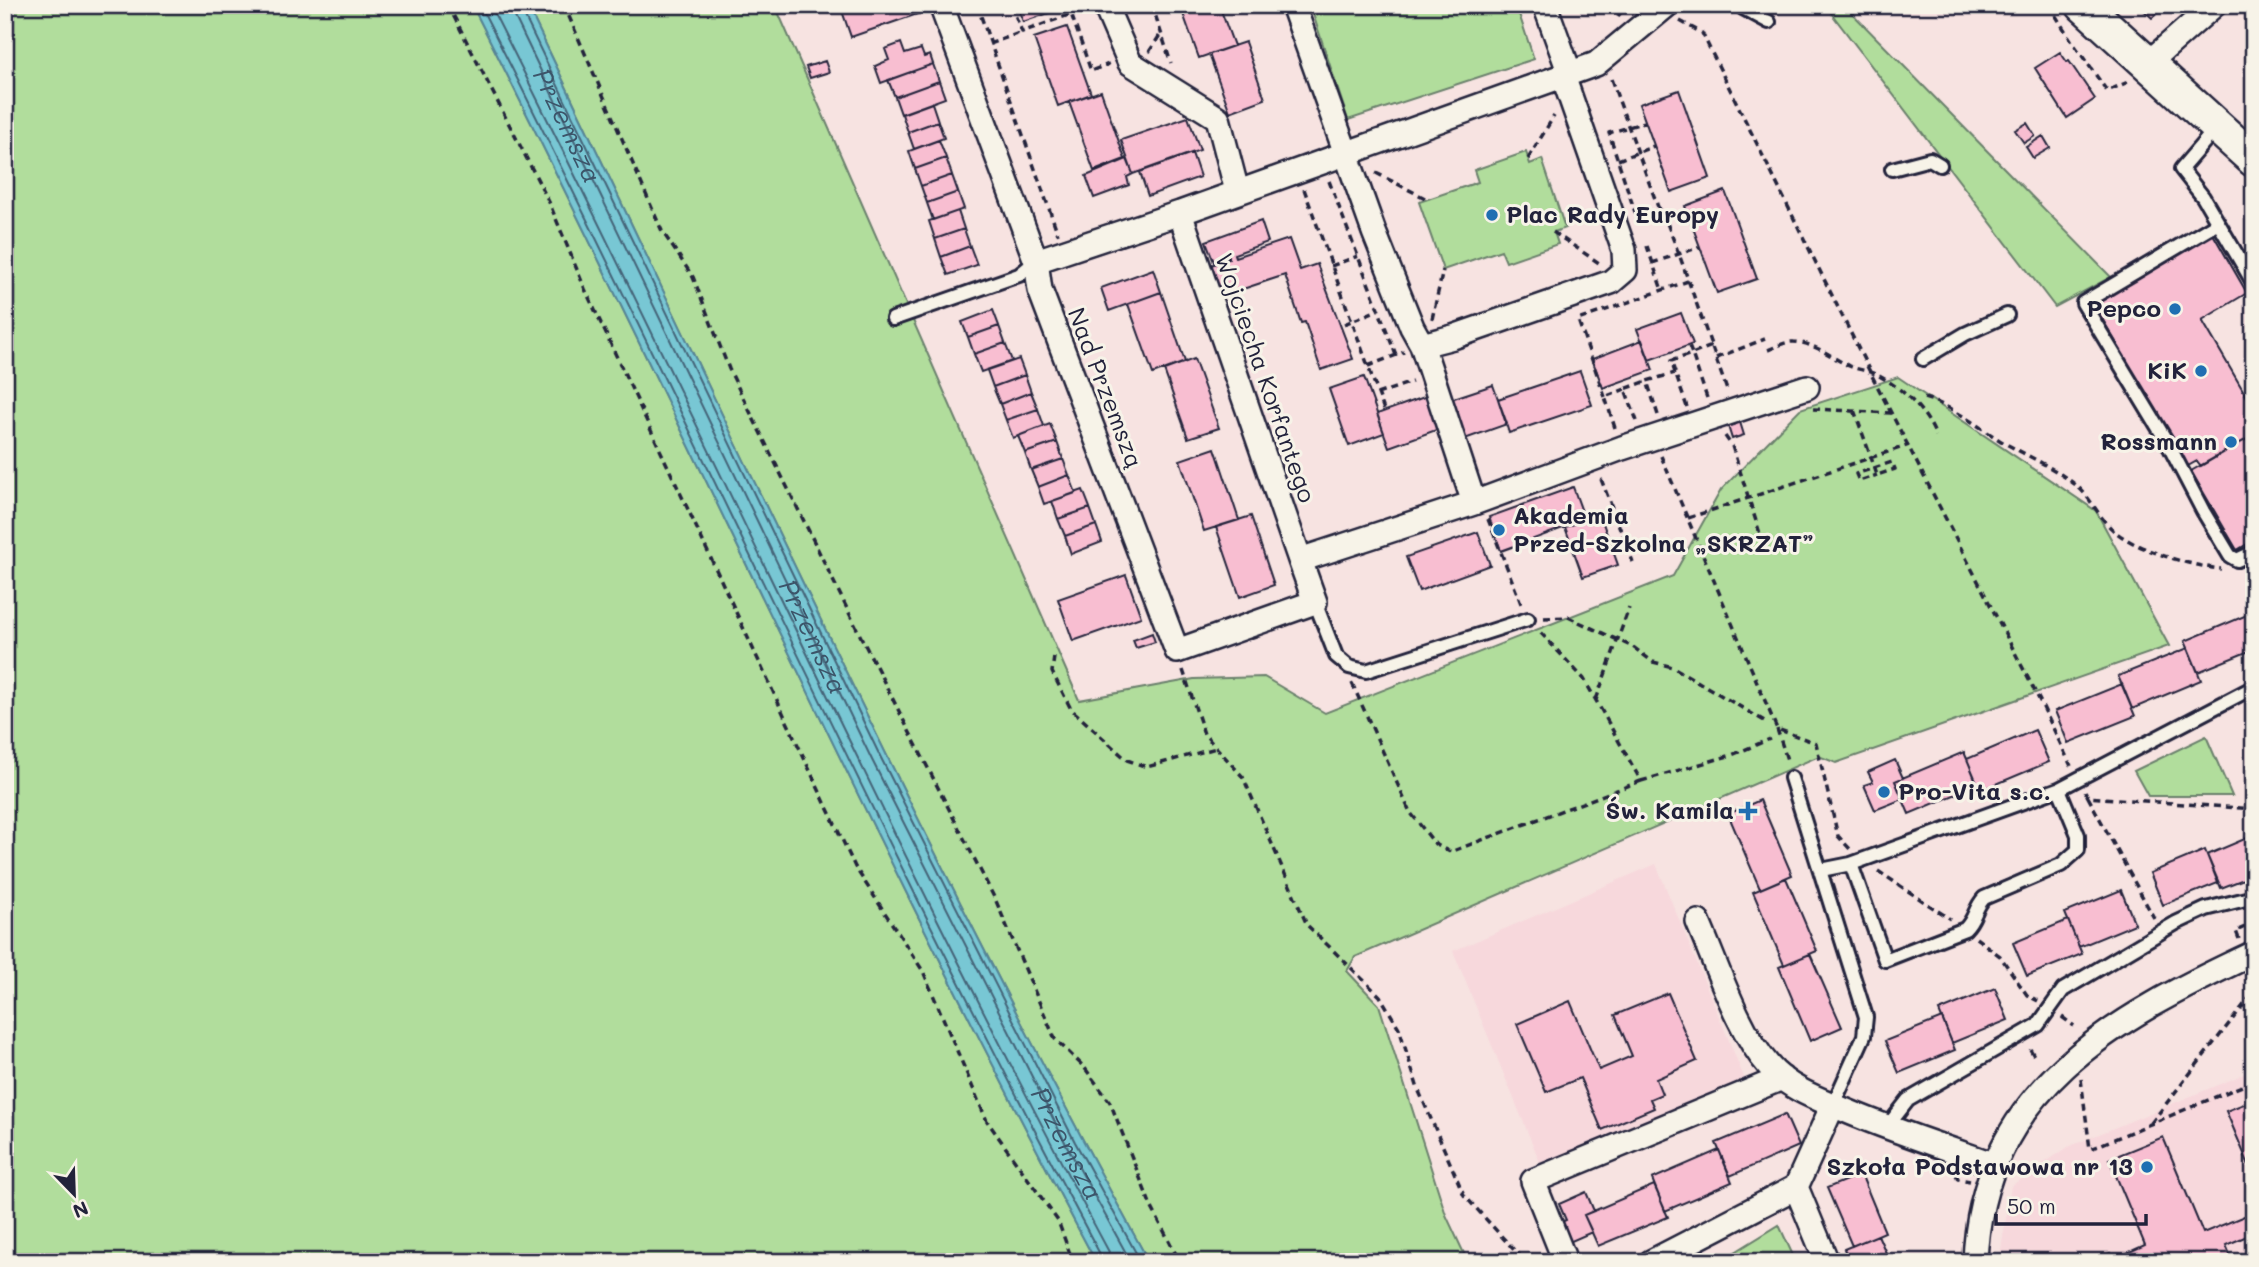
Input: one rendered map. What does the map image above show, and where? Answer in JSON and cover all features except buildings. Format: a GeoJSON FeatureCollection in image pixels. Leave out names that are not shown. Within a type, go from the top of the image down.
{"type":"FeatureCollection","features":[{"type":"Feature","properties":{"kind":"main road"},"geometry":{"type":"LineString","coordinates":[[2082,5],[2138,73],[2217,127],[2254,160]]}},
{"type":"Feature","properties":{"kind":"street","name":"Nad Przemszą"},"geometry":{"type":"LineString","coordinates":[[942,5],[1036,261],[1045,303],[1177,651]]}},
{"type":"Feature","properties":{"kind":"street"},"geometry":{"type":"LineString","coordinates":[[1105,5],[1138,55],[1130,63],[1218,118],[1237,191]]}},
{"type":"Feature","properties":{"kind":"street"},"geometry":{"type":"LineString","coordinates":[[1293,5],[1344,153],[1412,327],[1424,345],[1477,502]]}},
{"type":"Feature","properties":{"kind":"street"},"geometry":{"type":"LineString","coordinates":[[1424,345],[1611,282],[1625,270],[1624,250],[1567,81],[1545,5]]}},
{"type":"Feature","properties":{"kind":"street"},"geometry":{"type":"LineString","coordinates":[[2138,73],[2214,5]]}},
{"type":"Feature","properties":{"kind":"street"},"geometry":{"type":"LineString","coordinates":[[1036,261],[1180,213],[1344,153],[1567,81],[1596,64],[1665,8]]}},
{"type":"Feature","properties":{"kind":"street","name":"Wojciecha Korfantego"},"geometry":{"type":"LineString","coordinates":[[1180,213],[1314,602]]}},
{"type":"Feature","properties":{"kind":"street"},"geometry":{"type":"LineString","coordinates":[[1300,560],[1477,502],[1714,418],[1808,398]]}},
{"type":"Feature","properties":{"kind":"street"},"geometry":{"type":"LineString","coordinates":[[1177,651],[1314,602]]}},
{"type":"Feature","properties":{"kind":"street"},"geometry":{"type":"LineString","coordinates":[[1698,922],[1749,1035],[1769,1066],[1782,1078],[1805,1093],[1833,1105],[1993,1164]]}},
{"type":"Feature","properties":{"kind":"street"},"geometry":{"type":"LineString","coordinates":[[1975,1262],[1984,1196],[1993,1164],[2017,1120],[2047,1085],[2081,1052],[2125,1019],[2189,983],[2254,953]]}},
{"type":"Feature","properties":{"kind":"street"},"geometry":{"type":"LineString","coordinates":[[1563,1256],[1533,1181],[1782,1078]]}},
{"type":"Feature","properties":{"kind":"street"},"geometry":{"type":"LineString","coordinates":[[1651,1262],[1796,1187],[1833,1105]]}},
{"type":"Feature","properties":{"kind":"street"},"geometry":{"type":"LineString","coordinates":[[1796,1187],[1827,1262]]}},
{"type":"Feature","properties":{"kind":"lane"},"geometry":{"type":"LineString","coordinates":[[1742,6],[1769,22]]}},
{"type":"Feature","properties":{"kind":"lane"},"geometry":{"type":"LineString","coordinates":[[2217,127],[2181,169],[2194,183],[2254,284]]}},
{"type":"Feature","properties":{"kind":"lane"},"geometry":{"type":"LineString","coordinates":[[1892,169],[1930,159],[1940,165]]}},
{"type":"Feature","properties":{"kind":"lane"},"geometry":{"type":"LineString","coordinates":[[2218,223],[2083,303],[2167,442],[2230,556],[2237,560],[2254,552]]}},
{"type":"Feature","properties":{"kind":"lane"},"geometry":{"type":"LineString","coordinates":[[892,320],[1019,275],[1036,261]]}},
{"type":"Feature","properties":{"kind":"lane"},"geometry":{"type":"LineString","coordinates":[[1923,359],[1965,334],[2007,315]]}},
{"type":"Feature","properties":{"kind":"lane"},"geometry":{"type":"LineString","coordinates":[[1314,602],[1336,656],[1349,667],[1366,671],[1528,619]]}},
{"type":"Feature","properties":{"kind":"lane"},"geometry":{"type":"LineString","coordinates":[[1821,870],[1856,862],[2059,789],[2254,687]]}},
{"type":"Feature","properties":{"kind":"lane"},"geometry":{"type":"LineString","coordinates":[[1791,778],[1867,1017],[1864,1036],[1833,1105]]}},
{"type":"Feature","properties":{"kind":"lane"},"geometry":{"type":"LineString","coordinates":[[1856,862],[1885,960],[1965,929],[1974,920],[1977,905],[1984,898],[2061,865],[2078,850],[2078,835],[2059,789]]}},
{"type":"Feature","properties":{"kind":"lane"},"geometry":{"type":"LineString","coordinates":[[1888,1127],[1908,1100],[2038,1024],[2063,990],[2206,909],[2254,897]]}},
{"type":"Feature","properties":{"kind":"path"},"geometry":{"type":"LineString","coordinates":[[448,5],[549,202],[591,301],[855,867],[923,971],[987,1121],[1058,1221],[1073,1262]]}},
{"type":"Feature","properties":{"kind":"path"},"geometry":{"type":"LineString","coordinates":[[564,5],[663,232],[693,277],[729,369],[866,647],[996,901],[1055,1039],[1084,1068],[1110,1101],[1152,1206],[1180,1262]]}},
{"type":"Feature","properties":{"kind":"path"},"geometry":{"type":"LineString","coordinates":[[977,5],[1065,251]]}},
{"type":"Feature","properties":{"kind":"path"},"geometry":{"type":"LineString","coordinates":[[1011,5],[1022,32]]}},
{"type":"Feature","properties":{"kind":"path"},"geometry":{"type":"LineString","coordinates":[[1068,5],[1091,71],[1138,55],[1161,34]]}},
{"type":"Feature","properties":{"kind":"path"},"geometry":{"type":"LineString","coordinates":[[989,44],[1097,5]]}},
{"type":"Feature","properties":{"kind":"path"},"geometry":{"type":"LineString","coordinates":[[1152,5],[1179,94]]}},
{"type":"Feature","properties":{"kind":"path"},"geometry":{"type":"LineString","coordinates":[[1612,22],[1627,5]]}},
{"type":"Feature","properties":{"kind":"path"},"geometry":{"type":"LineString","coordinates":[[2049,5],[2107,91],[2138,73]]}},
{"type":"Feature","properties":{"kind":"path"},"geometry":{"type":"LineString","coordinates":[[1665,8],[1702,33],[1870,372],[2078,779],[2162,932]]}},
{"type":"Feature","properties":{"kind":"path"},"geometry":{"type":"LineString","coordinates":[[1604,58],[1716,358],[1714,418]]}},
{"type":"Feature","properties":{"kind":"path"},"geometry":{"type":"LineString","coordinates":[[1528,159],[1567,81]]}},
{"type":"Feature","properties":{"kind":"path"},"geometry":{"type":"LineString","coordinates":[[1638,220],[1609,133],[1646,121]]}},
{"type":"Feature","properties":{"kind":"path"},"geometry":{"type":"LineString","coordinates":[[1618,160],[1654,146]]}},
{"type":"Feature","properties":{"kind":"path"},"geometry":{"type":"LineString","coordinates":[[1344,153],[1427,200]]}},
{"type":"Feature","properties":{"kind":"path"},"geometry":{"type":"LineString","coordinates":[[1321,161],[1396,355]]}},
{"type":"Feature","properties":{"kind":"path"},"geometry":{"type":"LineString","coordinates":[[1297,170],[1384,410]]}},
{"type":"Feature","properties":{"kind":"path"},"geometry":{"type":"LineString","coordinates":[[1645,242],[1662,290]]}},
{"type":"Feature","properties":{"kind":"path"},"geometry":{"type":"LineString","coordinates":[[1331,266],[1358,256]]}},
{"type":"Feature","properties":{"kind":"path"},"geometry":{"type":"LineString","coordinates":[[1368,366],[1424,345],[1443,270]]}},
{"type":"Feature","properties":{"kind":"path"},"geometry":{"type":"LineString","coordinates":[[1646,440],[1605,397],[1578,320],[1688,281]]}},
{"type":"Feature","properties":{"kind":"path"},"geometry":{"type":"LineString","coordinates":[[1344,324],[1378,310]]}},
{"type":"Feature","properties":{"kind":"path"},"geometry":{"type":"LineString","coordinates":[[1716,358],[1765,339]]}},
{"type":"Feature","properties":{"kind":"path"},"geometry":{"type":"LineString","coordinates":[[1768,350],[1790,341],[1799,342],[1824,351],[1850,367],[1870,372],[1889,382],[1907,397],[1927,418],[1936,436]]}},
{"type":"Feature","properties":{"kind":"path"},"geometry":{"type":"LineString","coordinates":[[1689,346],[1714,418]]}},
{"type":"Feature","properties":{"kind":"path"},"geometry":{"type":"LineString","coordinates":[[1712,346],[1671,361],[1675,373],[1714,418],[1732,446],[1763,543]]}},
{"type":"Feature","properties":{"kind":"path"},"geometry":{"type":"LineString","coordinates":[[1605,397],[1675,373]]}},
{"type":"Feature","properties":{"kind":"path"},"geometry":{"type":"LineString","coordinates":[[1377,394],[1432,374]]}},
{"type":"Feature","properties":{"kind":"path"},"geometry":{"type":"LineString","coordinates":[[1646,440],[1647,382]]}},
{"type":"Feature","properties":{"kind":"path"},"geometry":{"type":"LineString","coordinates":[[1625,389],[1646,440],[1687,519],[1786,755]]}},
{"type":"Feature","properties":{"kind":"path"},"geometry":{"type":"LineString","coordinates":[[1808,398],[1854,410],[1891,413]]}},
{"type":"Feature","properties":{"kind":"path"},"geometry":{"type":"LineString","coordinates":[[1924,398],[1939,402],[1966,417],[2068,479],[2081,489],[2104,521],[2127,541],[2185,562],[2220,569]]}},
{"type":"Feature","properties":{"kind":"path"},"geometry":{"type":"LineString","coordinates":[[1854,410],[1877,475]]}},
{"type":"Feature","properties":{"kind":"path"},"geometry":{"type":"LineString","coordinates":[[1687,519],[1909,445]]}},
{"type":"Feature","properties":{"kind":"path"},"geometry":{"type":"LineString","coordinates":[[1594,460],[1633,562]]}},
{"type":"Feature","properties":{"kind":"path"},"geometry":{"type":"LineString","coordinates":[[1892,462],[1895,469],[1859,481],[1856,474],[1865,471],[1892,462]]}},
{"type":"Feature","properties":{"kind":"path"},"geometry":{"type":"LineString","coordinates":[[1865,471],[1868,478]]}},
{"type":"Feature","properties":{"kind":"path"},"geometry":{"type":"LineString","coordinates":[[1477,502],[1528,619],[1584,679],[1641,781]]}},
{"type":"Feature","properties":{"kind":"path"},"geometry":{"type":"LineString","coordinates":[[1596,701],[1629,608]]}},
{"type":"Feature","properties":{"kind":"path"},"geometry":{"type":"LineString","coordinates":[[1528,619],[1568,617],[1633,647],[1653,662],[1673,667],[1766,722]]}},
{"type":"Feature","properties":{"kind":"path"},"geometry":{"type":"LineString","coordinates":[[1177,651],[1204,734],[1243,777],[1307,925],[1380,996],[1399,1028],[1418,1089],[1464,1195],[1525,1262]]}},
{"type":"Feature","properties":{"kind":"path"},"geometry":{"type":"LineString","coordinates":[[1054,657],[1052,672],[1071,709],[1127,760],[1147,767],[1217,747]]}},
{"type":"Feature","properties":{"kind":"path"},"geometry":{"type":"LineString","coordinates":[[1350,678],[1410,812],[1434,845],[1450,852],[1641,781],[1732,755],[1770,739]]}},
{"type":"Feature","properties":{"kind":"path"},"geometry":{"type":"LineString","coordinates":[[1777,729],[1816,743],[1838,836],[1856,862],[1965,929],[2000,956],[2027,996],[2049,1007]]}},
{"type":"Feature","properties":{"kind":"path"},"geometry":{"type":"LineString","coordinates":[[2088,797],[2254,809]]}},
{"type":"Feature","properties":{"kind":"path"},"geometry":{"type":"LineString","coordinates":[[2150,1124],[2254,992]]}},
{"type":"Feature","properties":{"kind":"path"},"geometry":{"type":"LineString","coordinates":[[2080,1070],[2090,1149],[2254,1081]]}},
{"type":"Feature","properties":{"kind":"shaded area"},"geometry":{"type":"Polygon","coordinates":[[[1656,864],[1746,1082],[1542,1167],[1453,951],[1656,864]]]}},
{"type":"Feature","properties":{"kind":"shaded area","name":"Szkoła Podstawowa nr 13"},"geometry":{"type":"Polygon","coordinates":[[[2254,1070],[2254,1262],[1999,1262],[2011,1186],[2068,1147],[2254,1070]]]}},
{"type":"Feature","properties":{"kind":"green space"},"geometry":{"type":"Polygon","coordinates":[[[5,5],[472,5],[628,319],[857,793],[1014,1107],[1096,1262],[5,1262],[5,5]]]}},
{"type":"Feature","properties":{"kind":"green space"},"geometry":{"type":"Polygon","coordinates":[[[527,5],[775,5],[1079,700],[1194,679],[1264,677],[1325,713],[1673,576],[1721,490],[1800,409],[1898,377],[2096,511],[2169,646],[1836,763],[1819,756],[1355,957],[1347,971],[1379,1005],[1446,1215],[1468,1262],[1149,1262],[1066,1108],[907,796],[527,5]]]}},
{"type":"Feature","properties":{"kind":"green space"},"geometry":{"type":"Polygon","coordinates":[[[1310,5],[1516,5],[1534,59],[1348,120],[1310,5]]]}},
{"type":"Feature","properties":{"kind":"green space"},"geometry":{"type":"Polygon","coordinates":[[[1825,5],[1844,5],[2111,277],[2055,307],[1825,5]]]}},
{"type":"Feature","properties":{"kind":"green space","name":"Plac Rady Europy"},"geometry":{"type":"Polygon","coordinates":[[[1526,152],[1530,164],[1542,159],[1565,228],[1554,232],[1558,244],[1506,262],[1501,250],[1443,270],[1419,202],[1478,182],[1474,170],[1526,152]]]}},
{"type":"Feature","properties":{"kind":"green space"},"geometry":{"type":"Polygon","coordinates":[[[2206,736],[2232,796],[2148,796],[2134,771],[2206,736]]]}},
{"type":"Feature","properties":{"kind":"green space"},"geometry":{"type":"Polygon","coordinates":[[[1779,1225],[1796,1262],[1719,1262],[1779,1225]]]}},
{"type":"Feature","properties":{"kind":"water","name":"Przemsza"},"geometry":{"type":"Polygon","coordinates":[[[472,5],[527,5],[907,796],[1066,1108],[1149,1262],[1096,1262],[1014,1107],[857,793],[628,319],[472,5]]]}},
{"type":"Feature","properties":{"kind":"waterway"},"geometry":{"type":"LineString","coordinates":[[5,7],[10,5]]}},
{"type":"Feature","properties":{"kind":"place","name":"Plac Rady Europy"},"geometry":{"type":"Point","coordinates":[1492,215]}},
{"type":"Feature","properties":{"kind":"place","name":"Pepco"},"geometry":{"type":"Point","coordinates":[2175,309]}},
{"type":"Feature","properties":{"kind":"place","name":"KiK"},"geometry":{"type":"Point","coordinates":[2201,371]}},
{"type":"Feature","properties":{"kind":"place","name":"Rossmann"},"geometry":{"type":"Point","coordinates":[2231,442]}},
{"type":"Feature","properties":{"kind":"place","name":"Akademia Przed-Szkolna „SKRZAT”"},"geometry":{"type":"Point","coordinates":[1499,530]}},
{"type":"Feature","properties":{"kind":"place","name":"Pro-Vita s.c."},"geometry":{"type":"Point","coordinates":[1884,792]}},
{"type":"Feature","properties":{"kind":"place","name":"Św. Kamila"},"geometry":{"type":"Point","coordinates":[1748,811]}},
{"type":"Feature","properties":{"kind":"place","name":"Szkoła Podstawowa nr 13"},"geometry":{"type":"Point","coordinates":[2147,1167]}}]}
